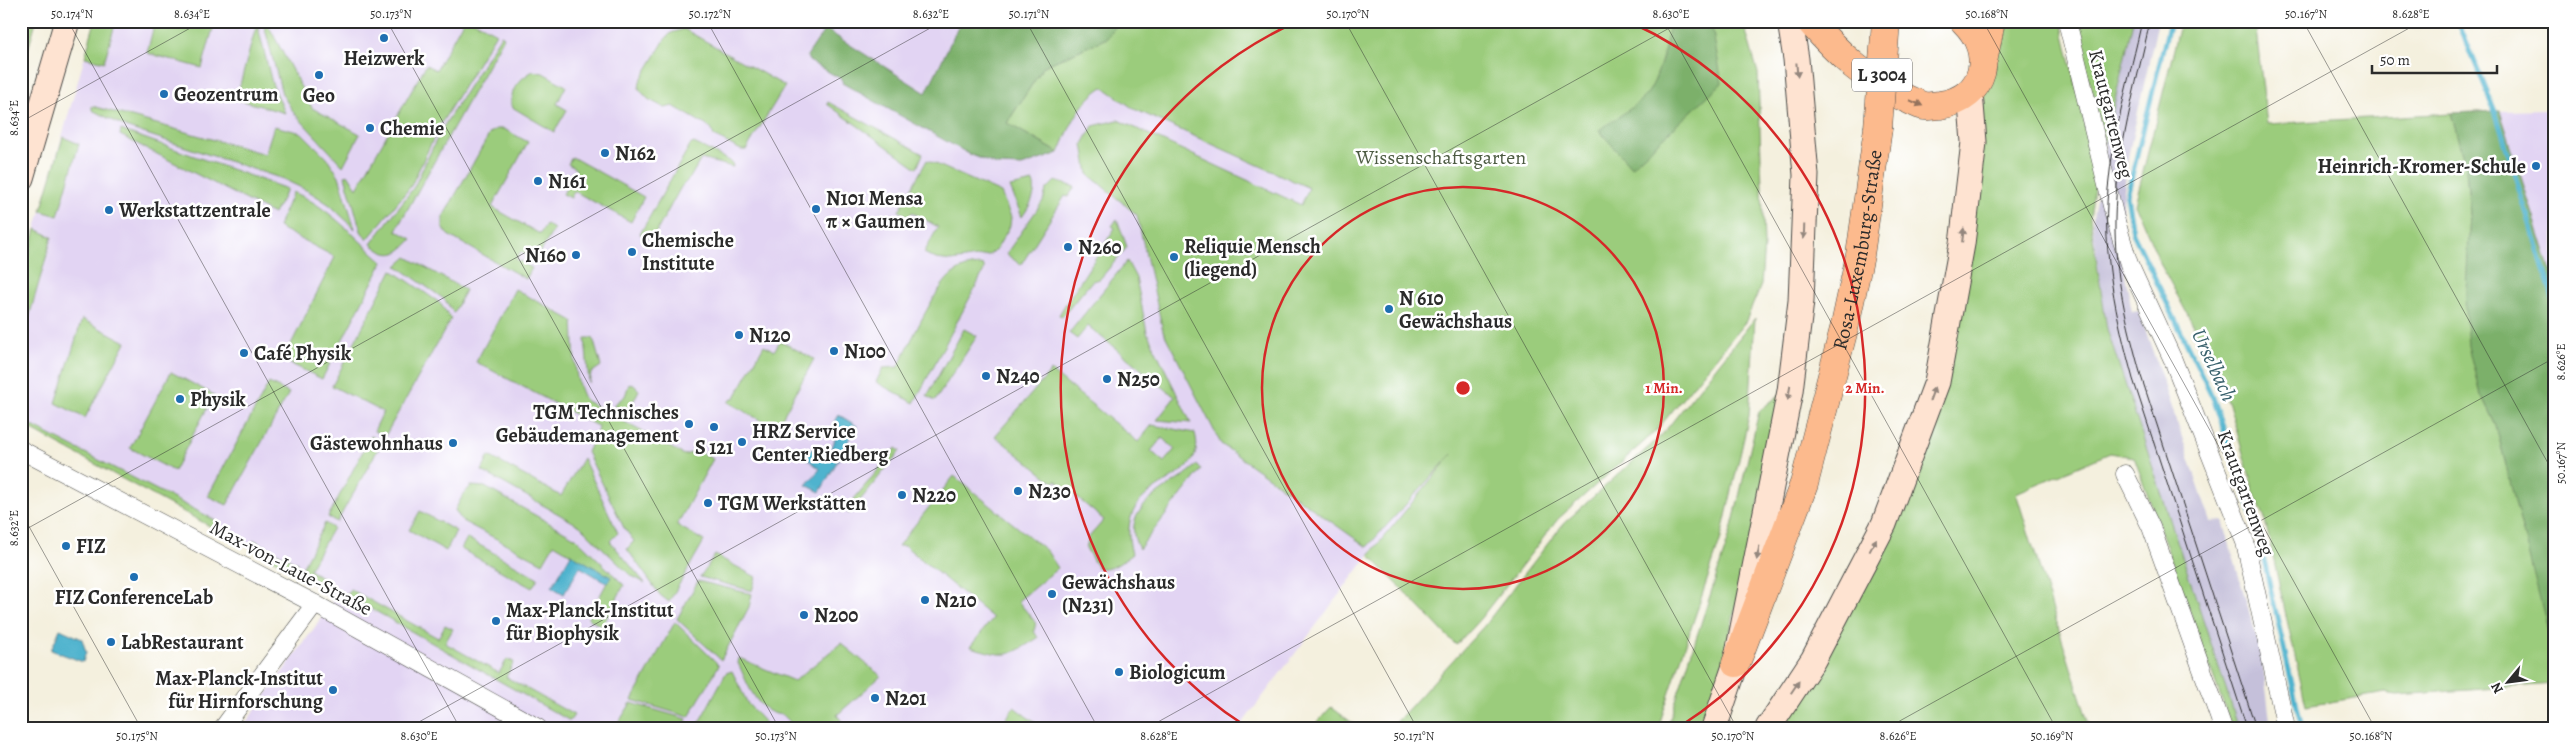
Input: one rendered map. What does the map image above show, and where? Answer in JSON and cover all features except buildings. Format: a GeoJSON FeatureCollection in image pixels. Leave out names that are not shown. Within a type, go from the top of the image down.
{"type":"FeatureCollection","features":[{"type":"Feature","properties":{"kind":"main road"},"geometry":{"type":"LineString","coordinates":[[21,178],[67,21]]}},
{"type":"Feature","properties":{"kind":"main road"},"geometry":{"type":"LineString","coordinates":[[1736,663],[1790,391],[1801,301],[1806,175],[1796,59],[1790,21]]}},
{"type":"Feature","properties":{"kind":"main road"},"geometry":{"type":"LineString","coordinates":[[1810,21],[1833,48],[1859,72],[1890,91],[1925,107],[1951,104],[1970,92],[1978,80],[1991,21]]}},
{"type":"Feature","properties":{"kind":"main road","name":"Rosa-Luxemburg-Straße"},"geometry":{"type":"LineString","coordinates":[[1714,728],[1736,663],[1804,484],[1856,272],[1878,128],[1886,21]]}},
{"type":"Feature","properties":{"kind":"main road"},"geometry":{"type":"LineString","coordinates":[[1964,21],[1981,42],[1984,57]]}},
{"type":"Feature","properties":{"kind":"main road"},"geometry":{"type":"LineString","coordinates":[[1768,728],[1813,660],[1884,524],[1937,382],[1962,244],[1974,142],[1970,92]]}},
{"type":"Feature","properties":{"kind":"street","name":"Krautgartenweg"},"geometry":{"type":"LineString","coordinates":[[2067,21],[2115,218],[2129,264],[2173,360],[2245,542],[2286,728]]}},
{"type":"Feature","properties":{"kind":"street","name":"Max-von-Laue-Straße"},"geometry":{"type":"LineString","coordinates":[[21,450],[315,604],[538,728]]}},
{"type":"Feature","properties":{"kind":"street"},"geometry":{"type":"LineString","coordinates":[[2125,474],[2150,527],[2223,728]]}},
{"type":"Feature","properties":{"kind":"street"},"geometry":{"type":"LineString","coordinates":[[223,728],[315,604]]}},
{"type":"Feature","properties":{"kind":"shaded area"},"geometry":{"type":"Polygon","coordinates":[[[95,21],[1711,21],[1462,441],[1369,555],[1239,728],[242,728],[333,602],[297,572],[21,424],[21,281],[95,21]]]}},
{"type":"Feature","properties":{"kind":"shaded area"},"geometry":{"type":"Polygon","coordinates":[[[2133,21],[2158,21],[2128,157],[2121,219],[2123,264],[2132,312],[2139,311],[2211,522],[2223,521],[2262,656],[2271,728],[2239,728],[2107,329],[2092,223],[2105,144],[2133,21]]]}},
{"type":"Feature","properties":{"kind":"shaded area","name":"Heinrich-Kromer-Schule"},"geometry":{"type":"Polygon","coordinates":[[[2554,110],[2554,280],[2500,111],[2554,110]]]}},
{"type":"Feature","properties":{"kind":"green space"},"geometry":{"type":"Polygon","coordinates":[[[21,21],[36,21],[21,75],[21,21]]]}},
{"type":"Feature","properties":{"kind":"green space"},"geometry":{"type":"Polygon","coordinates":[[[95,21],[116,21],[104,62],[85,57],[95,21]]]}},
{"type":"Feature","properties":{"kind":"green space"},"geometry":{"type":"Polygon","coordinates":[[[155,21],[215,21],[202,68],[147,53],[155,21]]]}},
{"type":"Feature","properties":{"kind":"green space"},"geometry":{"type":"Polygon","coordinates":[[[263,21],[266,21],[312,108],[360,134],[343,166],[294,113],[282,94],[263,21]]]}},
{"type":"Feature","properties":{"kind":"green space"},"geometry":{"type":"Polygon","coordinates":[[[463,21],[474,21],[496,33],[439,127],[411,186],[367,240],[361,231],[345,176],[348,174],[357,188],[426,65],[436,70],[463,21]]]}},
{"type":"Feature","properties":{"kind":"green space"},"geometry":{"type":"Polygon","coordinates":[[[961,21],[1119,21],[1107,38],[1044,66],[1007,123],[1059,153],[1022,166],[997,165],[969,154],[842,83],[843,80],[809,61],[807,56],[825,29],[926,93],[961,21]]]}},
{"type":"Feature","properties":{"kind":"green space","name":"Wissenschaftsgarten"},"geometry":{"type":"Polygon","coordinates":[[[1119,21],[1743,21],[1758,73],[1764,244],[1761,285],[1746,321],[1656,431],[1558,519],[1480,619],[1456,645],[1369,555],[1452,454],[1367,547],[1221,444],[1163,331],[1137,215],[1088,174],[1083,144],[1093,126],[1118,120],[1301,205],[1309,188],[1134,109],[1103,87],[1081,108],[1071,125],[1059,153],[1007,123],[1044,66],[1107,38],[1119,21]]]}},
{"type":"Feature","properties":{"kind":"green space"},"geometry":{"type":"Polygon","coordinates":[[[1670,21],[1711,21],[1722,83],[1631,167],[1599,130],[1635,105],[1650,89],[1662,60],[1670,21]]]}},
{"type":"Feature","properties":{"kind":"green space"},"geometry":{"type":"Polygon","coordinates":[[[2000,21],[2061,21],[2096,173],[2090,218],[2107,329],[2239,728],[2232,728],[2134,457],[2110,453],[2016,493],[2090,728],[1770,728],[1946,382],[1979,92],[2000,21]]]}},
{"type":"Feature","properties":{"kind":"green space"},"geometry":{"type":"Polygon","coordinates":[[[2074,21],[2133,21],[2105,144],[2074,21]]]}},
{"type":"Feature","properties":{"kind":"green space"},"geometry":{"type":"Polygon","coordinates":[[[2181,21],[2255,21],[2267,124],[2451,113],[2466,168],[2470,214],[2468,259],[2479,390],[2496,426],[2551,637],[2554,684],[2397,695],[2385,693],[2306,706],[2264,516],[2254,492],[2229,404],[2204,345],[2162,267],[2135,204],[2181,21]]]}},
{"type":"Feature","properties":{"kind":"green space"},"geometry":{"type":"Polygon","coordinates":[[[257,23],[272,83],[285,113],[236,99],[257,23]]]}},
{"type":"Feature","properties":{"kind":"green space"},"geometry":{"type":"Polygon","coordinates":[[[684,29],[785,86],[746,150],[741,150],[714,136],[711,128],[673,106],[665,108],[648,99],[639,89],[640,81],[666,38],[671,33],[684,29]]]}},
{"type":"Feature","properties":{"kind":"green space"},"geometry":{"type":"Polygon","coordinates":[[[501,35],[504,37],[396,230],[412,239],[402,249],[393,254],[377,249],[371,244],[414,187],[440,132],[501,35]]]}},
{"type":"Feature","properties":{"kind":"green space"},"geometry":{"type":"Polygon","coordinates":[[[533,71],[543,73],[566,86],[557,104],[567,110],[554,132],[512,107],[512,95],[516,86],[519,81],[533,71]]]}},
{"type":"Feature","properties":{"kind":"green space"},"geometry":{"type":"Polygon","coordinates":[[[828,102],[923,154],[917,168],[827,104],[828,102]]]}},
{"type":"Feature","properties":{"kind":"green space"},"geometry":{"type":"Polygon","coordinates":[[[92,106],[265,154],[274,126],[302,133],[327,158],[339,176],[355,229],[330,205],[310,192],[283,179],[128,128],[92,110],[92,106]]]}},
{"type":"Feature","properties":{"kind":"green space"},"geometry":{"type":"Polygon","coordinates":[[[2500,111],[2554,280],[2554,655],[2496,426],[2479,390],[2468,346],[2465,310],[2470,214],[2466,168],[2451,113],[2500,111]]]}},
{"type":"Feature","properties":{"kind":"green space"},"geometry":{"type":"Polygon","coordinates":[[[496,129],[504,129],[528,142],[492,207],[540,234],[546,224],[554,229],[536,260],[521,252],[516,259],[532,268],[526,279],[448,235],[443,229],[443,217],[490,133],[496,129]]]}},
{"type":"Feature","properties":{"kind":"green space"},"geometry":{"type":"Polygon","coordinates":[[[121,130],[287,189],[274,214],[120,135],[121,130]]]}},
{"type":"Feature","properties":{"kind":"green space"},"geometry":{"type":"Polygon","coordinates":[[[63,137],[79,144],[58,216],[41,211],[63,137]]]}},
{"type":"Feature","properties":{"kind":"green space"},"geometry":{"type":"Polygon","coordinates":[[[694,143],[728,160],[732,163],[733,167],[701,159],[690,178],[681,187],[652,240],[640,234],[690,145],[694,143]]]}},
{"type":"Feature","properties":{"kind":"green space"},"geometry":{"type":"Polygon","coordinates":[[[572,157],[644,197],[631,222],[574,191],[571,198],[563,194],[576,169],[568,164],[572,157]]]}},
{"type":"Feature","properties":{"kind":"green space"},"geometry":{"type":"Polygon","coordinates":[[[927,160],[1001,193],[1011,217],[1010,226],[996,250],[989,255],[952,261],[936,259],[924,253],[938,227],[912,212],[909,217],[899,211],[927,160]]]}},
{"type":"Feature","properties":{"kind":"green space"},"geometry":{"type":"Polygon","coordinates":[[[1055,181],[1075,187],[1068,197],[1065,196],[1021,265],[1006,254],[1043,201],[1046,190],[1055,181]]]}},
{"type":"Feature","properties":{"kind":"green space"},"geometry":{"type":"Polygon","coordinates":[[[1033,182],[1034,196],[1022,217],[1010,187],[1033,182]]]}},
{"type":"Feature","properties":{"kind":"green space"},"geometry":{"type":"Polygon","coordinates":[[[293,192],[318,205],[341,223],[383,262],[322,379],[283,360],[335,257],[278,227],[293,192]]]}},
{"type":"Feature","properties":{"kind":"green space"},"geometry":{"type":"Polygon","coordinates":[[[1117,219],[1127,247],[1100,279],[1092,281],[1062,317],[1059,315],[1115,228],[1112,226],[1117,219]]]}},
{"type":"Feature","properties":{"kind":"green space"},"geometry":{"type":"Polygon","coordinates":[[[36,229],[52,237],[21,345],[21,281],[36,229]]]}},
{"type":"Feature","properties":{"kind":"green space"},"geometry":{"type":"Polygon","coordinates":[[[407,257],[465,290],[454,313],[444,299],[397,266],[407,257]]]}},
{"type":"Feature","properties":{"kind":"green space"},"geometry":{"type":"Polygon","coordinates":[[[1127,261],[1136,278],[1147,332],[1191,423],[1157,420],[1175,397],[1088,326],[1077,339],[1069,333],[1127,261]]]}},
{"type":"Feature","properties":{"kind":"green space"},"geometry":{"type":"Polygon","coordinates":[[[984,266],[984,271],[914,403],[876,382],[883,368],[898,367],[931,302],[947,279],[960,269],[984,266]]]}},
{"type":"Feature","properties":{"kind":"green space"},"geometry":{"type":"Polygon","coordinates":[[[392,270],[440,303],[451,319],[385,436],[374,431],[383,412],[332,386],[392,270]]]}},
{"type":"Feature","properties":{"kind":"green space"},"geometry":{"type":"Polygon","coordinates":[[[515,289],[573,321],[576,371],[585,400],[684,455],[698,451],[713,459],[677,525],[704,541],[669,602],[660,595],[627,549],[634,541],[624,528],[587,452],[599,427],[476,362],[515,289]]]}},
{"type":"Feature","properties":{"kind":"green space"},"geometry":{"type":"Polygon","coordinates":[[[1755,318],[1749,416],[1721,538],[1658,728],[1391,728],[1484,626],[1563,524],[1661,436],[1755,318]]]}},
{"type":"Feature","properties":{"kind":"green space"},"geometry":{"type":"Polygon","coordinates":[[[82,319],[126,342],[85,418],[56,403],[82,319]]]}},
{"type":"Feature","properties":{"kind":"green space"},"geometry":{"type":"Polygon","coordinates":[[[964,329],[977,336],[935,401],[927,396],[964,329]]]}},
{"type":"Feature","properties":{"kind":"green space"},"geometry":{"type":"Polygon","coordinates":[[[585,338],[593,338],[601,366],[591,373],[589,383],[585,338]]]}},
{"type":"Feature","properties":{"kind":"green space"},"geometry":{"type":"Polygon","coordinates":[[[780,341],[814,359],[776,429],[728,402],[735,397],[764,345],[774,351],[780,341]]]}},
{"type":"Feature","properties":{"kind":"green space"},"geometry":{"type":"Polygon","coordinates":[[[1051,371],[1138,442],[1152,425],[1195,433],[1196,451],[1189,465],[1146,495],[1135,509],[1129,528],[1132,554],[1112,567],[1102,568],[1097,567],[1086,548],[1089,537],[1104,520],[1056,480],[1054,483],[995,436],[1051,371]],[[1162,438],[1151,451],[1164,462],[1175,449],[1162,438]]]}},
{"type":"Feature","properties":{"kind":"green space"},"geometry":{"type":"Polygon","coordinates":[[[171,372],[214,395],[174,471],[130,448],[171,372]]]}},
{"type":"Feature","properties":{"kind":"green space"},"geometry":{"type":"Polygon","coordinates":[[[269,383],[289,393],[227,505],[208,496],[269,383]]]}},
{"type":"Feature","properties":{"kind":"green space"},"geometry":{"type":"Polygon","coordinates":[[[629,384],[634,385],[639,390],[631,406],[633,415],[613,405],[625,396],[629,384]]]}},
{"type":"Feature","properties":{"kind":"green space"},"geometry":{"type":"Polygon","coordinates":[[[1783,392],[1709,728],[1667,728],[1731,531],[1759,411],[1783,392]]]}},
{"type":"Feature","properties":{"kind":"green space"},"geometry":{"type":"Polygon","coordinates":[[[21,420],[219,522],[215,529],[21,424],[21,420]]]}},
{"type":"Feature","properties":{"kind":"green space"},"geometry":{"type":"Polygon","coordinates":[[[371,436],[382,442],[337,522],[328,517],[371,436]]]}},
{"type":"Feature","properties":{"kind":"green space"},"geometry":{"type":"Polygon","coordinates":[[[896,448],[900,451],[849,514],[845,510],[896,448]]]}},
{"type":"Feature","properties":{"kind":"green space"},"geometry":{"type":"Polygon","coordinates":[[[489,456],[561,496],[583,458],[618,533],[610,541],[645,583],[630,575],[580,526],[482,471],[489,456]]]}},
{"type":"Feature","properties":{"kind":"green space"},"geometry":{"type":"Polygon","coordinates":[[[1197,465],[1201,470],[1139,549],[1134,534],[1135,521],[1141,509],[1150,500],[1197,465]]]}},
{"type":"Feature","properties":{"kind":"green space"},"geometry":{"type":"Polygon","coordinates":[[[954,476],[1047,551],[1058,568],[1018,601],[1036,623],[1034,631],[1038,638],[1012,653],[992,653],[970,647],[993,618],[905,546],[898,546],[954,476]]]}},
{"type":"Feature","properties":{"kind":"green space"},"geometry":{"type":"Polygon","coordinates":[[[471,486],[485,487],[576,538],[624,585],[602,627],[588,618],[610,577],[554,544],[543,563],[462,521],[455,510],[463,495],[471,486]]]}},
{"type":"Feature","properties":{"kind":"green space"},"geometry":{"type":"Polygon","coordinates":[[[420,511],[456,531],[446,551],[409,530],[420,511]]]}},
{"type":"Feature","properties":{"kind":"green space"},"geometry":{"type":"Polygon","coordinates":[[[325,523],[333,528],[309,570],[323,578],[320,583],[304,575],[303,566],[325,523]]]}},
{"type":"Feature","properties":{"kind":"green space"},"geometry":{"type":"Polygon","coordinates":[[[467,538],[538,578],[532,588],[461,549],[467,538]]]}},
{"type":"Feature","properties":{"kind":"green space"},"geometry":{"type":"Polygon","coordinates":[[[254,540],[297,563],[297,572],[250,548],[254,540]]]}},
{"type":"Feature","properties":{"kind":"green space"},"geometry":{"type":"Polygon","coordinates":[[[715,555],[756,577],[752,591],[700,577],[715,555]]]}},
{"type":"Feature","properties":{"kind":"green space"},"geometry":{"type":"Polygon","coordinates":[[[698,581],[752,594],[749,607],[721,660],[677,619],[698,581]]]}},
{"type":"Feature","properties":{"kind":"green space"},"geometry":{"type":"Polygon","coordinates":[[[350,589],[438,638],[445,625],[453,629],[445,643],[499,673],[507,659],[514,662],[506,677],[574,715],[570,721],[347,595],[350,589]]]}},
{"type":"Feature","properties":{"kind":"green space"},"geometry":{"type":"Polygon","coordinates":[[[675,622],[719,665],[689,717],[632,700],[675,622]]]}},
{"type":"Feature","properties":{"kind":"green space"},"geometry":{"type":"Polygon","coordinates":[[[841,643],[881,676],[837,715],[847,728],[796,728],[783,715],[774,713],[760,704],[754,696],[738,663],[739,658],[794,681],[841,643]]]}},
{"type":"Feature","properties":{"kind":"green space"},"geometry":{"type":"Polygon","coordinates":[[[732,671],[748,704],[770,728],[696,728],[726,673],[732,671]]]}},
{"type":"Feature","properties":{"kind":"green space"},"geometry":{"type":"Polygon","coordinates":[[[631,703],[687,719],[683,728],[615,728],[631,703]]]}},
{"type":"Feature","properties":{"kind":"green space"},"geometry":{"type":"Polygon","coordinates":[[[1014,707],[1042,728],[1000,728],[1014,707]]]}},
{"type":"Feature","properties":{"kind":"green space"},"geometry":{"type":"Polygon","coordinates":[[[1331,707],[1359,728],[1312,728],[1331,707]]]}},
{"type":"Feature","properties":{"kind":"water"},"geometry":{"type":"Polygon","coordinates":[[[839,415],[857,426],[820,492],[806,485],[820,469],[805,457],[810,449],[830,454],[839,427],[834,423],[839,415]]]}},
{"type":"Feature","properties":{"kind":"water"},"geometry":{"type":"Polygon","coordinates":[[[571,554],[611,577],[607,583],[580,567],[564,594],[552,587],[571,554]]]}},
{"type":"Feature","properties":{"kind":"water"},"geometry":{"type":"Polygon","coordinates":[[[60,629],[82,639],[86,652],[83,662],[51,650],[60,629]]]}},
{"type":"Feature","properties":{"kind":"waterway","name":"Urselbach"},"geometry":{"type":"LineString","coordinates":[[2170,21],[2127,196],[2133,233],[2214,400],[2258,533],[2302,728]]}},
{"type":"Feature","properties":{"kind":"waterway","name":"Urselbach"},"geometry":{"type":"LineString","coordinates":[[2458,21],[2496,114],[2554,302]]}},
{"type":"Feature","properties":{"kind":"tram line"},"geometry":{"type":"LineString","coordinates":[[2142,21],[2110,168],[2107,237],[2112,285],[2133,379],[2247,728]]}},
{"type":"Feature","properties":{"kind":"tram line"},"geometry":{"type":"LineString","coordinates":[[2150,21],[2119,169],[2115,219],[2119,279],[2126,318],[2141,376],[2256,728]]}},
{"type":"Feature","properties":{"kind":"place","name":"Heizwerk"},"geometry":{"type":"Point","coordinates":[384,38]}},
{"type":"Feature","properties":{"kind":"place","name":"Geo"},"geometry":{"type":"Point","coordinates":[319,75]}},
{"type":"Feature","properties":{"kind":"place","name":"Geozentrum"},"geometry":{"type":"Point","coordinates":[164,94]}},
{"type":"Feature","properties":{"kind":"place","name":"Chemie"},"geometry":{"type":"Point","coordinates":[370,128]}},
{"type":"Feature","properties":{"kind":"place","name":"N162"},"geometry":{"type":"Point","coordinates":[605,153]}},
{"type":"Feature","properties":{"kind":"place","name":"Heinrich-Kromer-Schule"},"geometry":{"type":"Point","coordinates":[2536,166]}},
{"type":"Feature","properties":{"kind":"place","name":"N161"},"geometry":{"type":"Point","coordinates":[538,181]}},
{"type":"Feature","properties":{"kind":"place","name":"N101 Mensa π × Gaumen"},"geometry":{"type":"Point","coordinates":[816,209]}},
{"type":"Feature","properties":{"kind":"place","name":"Werkstattzentrale"},"geometry":{"type":"Point","coordinates":[109,210]}},
{"type":"Feature","properties":{"kind":"place","name":"N260"},"geometry":{"type":"Point","coordinates":[1068,247]}},
{"type":"Feature","properties":{"kind":"place","name":"Chemische Institute"},"geometry":{"type":"Point","coordinates":[632,252]}},
{"type":"Feature","properties":{"kind":"place","name":"N160"},"geometry":{"type":"Point","coordinates":[576,255]}},
{"type":"Feature","properties":{"kind":"place","name":"Reliquie Mensch (liegend)"},"geometry":{"type":"Point","coordinates":[1174,257]}},
{"type":"Feature","properties":{"kind":"place","name":"N 610 Gewächshaus"},"geometry":{"type":"Point","coordinates":[1389,309]}},
{"type":"Feature","properties":{"kind":"place","name":"N120"},"geometry":{"type":"Point","coordinates":[739,335]}},
{"type":"Feature","properties":{"kind":"place","name":"N100"},"geometry":{"type":"Point","coordinates":[834,351]}},
{"type":"Feature","properties":{"kind":"place","name":"Café Physik"},"geometry":{"type":"Point","coordinates":[244,353]}},
{"type":"Feature","properties":{"kind":"place","name":"N240"},"geometry":{"type":"Point","coordinates":[986,376]}},
{"type":"Feature","properties":{"kind":"place","name":"N250"},"geometry":{"type":"Point","coordinates":[1107,379]}},
{"type":"Feature","properties":{"kind":"place","name":"Physik"},"geometry":{"type":"Point","coordinates":[180,399]}},
{"type":"Feature","properties":{"kind":"place","name":"TGM Technisches Gebäudemanagement"},"geometry":{"type":"Point","coordinates":[689,424]}},
{"type":"Feature","properties":{"kind":"place","name":"S 121"},"geometry":{"type":"Point","coordinates":[714,427]}},
{"type":"Feature","properties":{"kind":"place","name":"HRZ Service Center Riedberg"},"geometry":{"type":"Point","coordinates":[742,442]}},
{"type":"Feature","properties":{"kind":"place","name":"Gästewohnhaus"},"geometry":{"type":"Point","coordinates":[453,443]}},
{"type":"Feature","properties":{"kind":"place","name":"N230"},"geometry":{"type":"Point","coordinates":[1018,491]}},
{"type":"Feature","properties":{"kind":"place","name":"N220"},"geometry":{"type":"Point","coordinates":[902,495]}},
{"type":"Feature","properties":{"kind":"place","name":"TGM Werkstätten"},"geometry":{"type":"Point","coordinates":[708,503]}},
{"type":"Feature","properties":{"kind":"place","name":"FIZ"},"geometry":{"type":"Point","coordinates":[66,546]}},
{"type":"Feature","properties":{"kind":"place","name":"FIZ ConferenceLab"},"geometry":{"type":"Point","coordinates":[134,577]}},
{"type":"Feature","properties":{"kind":"place","name":"Gewächshaus (N231)"},"geometry":{"type":"Point","coordinates":[1052,594]}},
{"type":"Feature","properties":{"kind":"place","name":"N210"},"geometry":{"type":"Point","coordinates":[925,600]}},
{"type":"Feature","properties":{"kind":"place","name":"N200"},"geometry":{"type":"Point","coordinates":[804,615]}},
{"type":"Feature","properties":{"kind":"place","name":"Max-Planck-Institut für Biophysik"},"geometry":{"type":"Point","coordinates":[496,621]}},
{"type":"Feature","properties":{"kind":"place","name":"LabRestaurant"},"geometry":{"type":"Point","coordinates":[111,642]}},
{"type":"Feature","properties":{"kind":"place","name":"Biologicum"},"geometry":{"type":"Point","coordinates":[1119,672]}},
{"type":"Feature","properties":{"kind":"place","name":"Max-Planck-Institut für Hirnforschung"},"geometry":{"type":"Point","coordinates":[333,690]}},
{"type":"Feature","properties":{"kind":"place","name":"N201"},"geometry":{"type":"Point","coordinates":[875,698]}}]}
